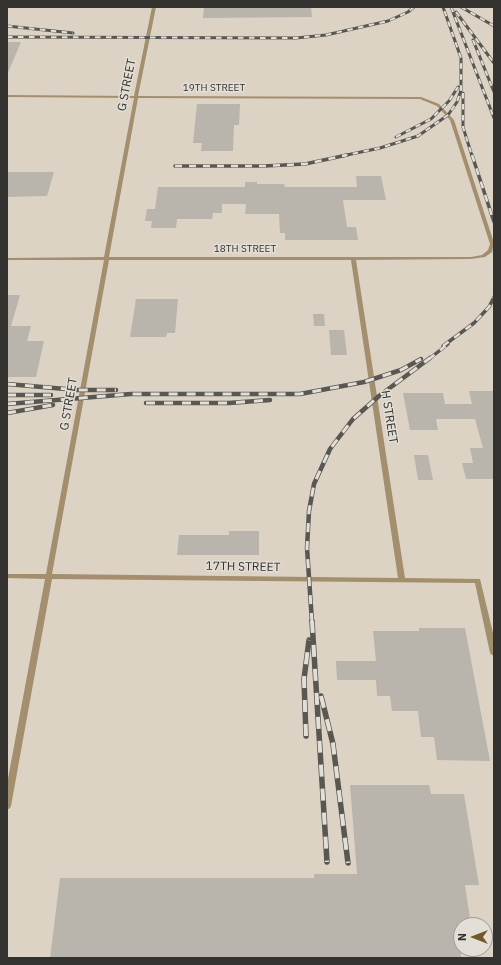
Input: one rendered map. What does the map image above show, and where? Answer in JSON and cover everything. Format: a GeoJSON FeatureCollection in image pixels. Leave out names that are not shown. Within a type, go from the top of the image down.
{"type":"FeatureCollection","features":[{"type":"Feature","properties":{"kind":"lane","name":"G STREET"},"geometry":{"type":"LineString","coordinates":[[7,806],[136,96],[154,7]]}},
{"type":"Feature","properties":{"kind":"lane","name":"19TH STREET"},"geometry":{"type":"LineString","coordinates":[[7,96],[421,98],[438,106],[452,120],[492,244],[490,251],[483,256]]}},
{"type":"Feature","properties":{"kind":"lane","name":"18TH STREET"},"geometry":{"type":"LineString","coordinates":[[7,259],[471,258],[483,256]]}},
{"type":"Feature","properties":{"kind":"lane","name":"H STREET"},"geometry":{"type":"LineString","coordinates":[[353,258],[402,580]]}},
{"type":"Feature","properties":{"kind":"lane","name":"17TH STREET"},"geometry":{"type":"LineString","coordinates":[[7,576],[478,581],[494,653]]}},
{"type":"Feature","properties":{"kind":"shaded area"},"geometry":{"type":"Polygon","coordinates":[[[7,7],[494,7],[494,958],[7,958],[7,7]]]}},
{"type":"Feature","properties":{"kind":"building"},"geometry":{"type":"Polygon","coordinates":[[[204,7],[311,7],[312,17],[203,18],[204,7]]]}},
{"type":"Feature","properties":{"kind":"building"},"geometry":{"type":"Polygon","coordinates":[[[7,42],[21,42],[7,75],[7,42]]]}},
{"type":"Feature","properties":{"kind":"building"},"geometry":{"type":"Polygon","coordinates":[[[197,104],[240,104],[239,125],[234,125],[233,151],[201,151],[202,143],[193,143],[197,104]]]}},
{"type":"Feature","properties":{"kind":"building"},"geometry":{"type":"Polygon","coordinates":[[[7,172],[54,172],[47,196],[7,197],[7,172]]]}},
{"type":"Feature","properties":{"kind":"building"},"geometry":{"type":"Polygon","coordinates":[[[356,176],[381,176],[386,200],[343,200],[347,227],[356,227],[358,240],[285,240],[285,233],[280,233],[279,214],[245,214],[246,204],[222,204],[222,213],[213,213],[212,219],[177,219],[176,228],[151,228],[152,221],[145,221],[147,209],[155,209],[158,187],[245,187],[245,182],[257,182],[257,184],[284,184],[285,187],[357,187],[356,176]]]}},
{"type":"Feature","properties":{"kind":"building"},"geometry":{"type":"Polygon","coordinates":[[[7,295],[20,295],[11,326],[31,326],[27,341],[44,341],[36,377],[7,377],[7,295]]]}},
{"type":"Feature","properties":{"kind":"building"},"geometry":{"type":"Polygon","coordinates":[[[136,299],[178,299],[175,333],[167,333],[166,337],[130,337],[136,299]]]}},
{"type":"Feature","properties":{"kind":"building"},"geometry":{"type":"Polygon","coordinates":[[[313,314],[324,314],[325,326],[314,326],[313,314]]]}},
{"type":"Feature","properties":{"kind":"building"},"geometry":{"type":"Polygon","coordinates":[[[329,330],[344,330],[347,355],[331,355],[329,330]]]}},
{"type":"Feature","properties":{"kind":"building"},"geometry":{"type":"Polygon","coordinates":[[[469,391],[494,391],[494,479],[466,479],[462,463],[473,463],[470,448],[483,448],[475,419],[436,419],[438,430],[410,430],[403,393],[443,393],[445,404],[472,404],[469,391]]]}},
{"type":"Feature","properties":{"kind":"building"},"geometry":{"type":"Polygon","coordinates":[[[414,455],[428,455],[433,480],[418,480],[414,455]]]}},
{"type":"Feature","properties":{"kind":"building"},"geometry":{"type":"Polygon","coordinates":[[[229,531],[259,531],[259,555],[177,555],[179,535],[229,535],[229,531]]]}},
{"type":"Feature","properties":{"kind":"building"},"geometry":{"type":"Polygon","coordinates":[[[419,628],[465,628],[490,761],[437,760],[434,737],[421,737],[418,711],[392,711],[390,696],[377,696],[376,680],[337,680],[336,661],[376,661],[373,631],[419,631],[419,628]]]}},
{"type":"Feature","properties":{"kind":"building"},"geometry":{"type":"Polygon","coordinates":[[[350,785],[429,785],[431,794],[464,794],[479,885],[465,885],[470,917],[453,917],[453,957],[461,958],[50,958],[60,878],[314,878],[314,874],[357,874],[350,785]]]}},
{"type":"Feature","properties":{"kind":"railway"},"geometry":{"type":"LineString","coordinates":[[7,37],[296,38],[326,35],[388,21],[408,12],[414,7]]}},
{"type":"Feature","properties":{"kind":"railway"},"geometry":{"type":"LineString","coordinates":[[342,156],[380,148],[418,136],[448,115],[457,102],[461,90],[461,58],[443,7]]}},
{"type":"Feature","properties":{"kind":"railway"},"geometry":{"type":"LineString","coordinates":[[451,7],[494,118]]}},
{"type":"Feature","properties":{"kind":"railway"},"geometry":{"type":"LineString","coordinates":[[461,7],[494,26]]}},
{"type":"Feature","properties":{"kind":"railway"},"geometry":{"type":"LineString","coordinates":[[456,12],[494,63]]}},
{"type":"Feature","properties":{"kind":"railway"},"geometry":{"type":"LineString","coordinates":[[7,26],[73,33]]}},
{"type":"Feature","properties":{"kind":"railway"},"geometry":{"type":"LineString","coordinates":[[473,40],[494,92]]}},
{"type":"Feature","properties":{"kind":"railway"},"geometry":{"type":"LineString","coordinates":[[396,137],[431,119],[449,101],[458,87]]}},
{"type":"Feature","properties":{"kind":"railway"},"geometry":{"type":"LineString","coordinates":[[463,93],[463,127],[472,156]]}},
{"type":"Feature","properties":{"kind":"railway"},"geometry":{"type":"LineString","coordinates":[[175,166],[264,166],[305,164],[347,155]]}},
{"type":"Feature","properties":{"kind":"railway"},"geometry":{"type":"LineString","coordinates":[[472,155],[494,222]]}},
{"type":"Feature","properties":{"kind":"railway"},"geometry":{"type":"LineString","coordinates":[[443,346],[474,323],[489,307],[494,297]]}},
{"type":"Feature","properties":{"kind":"railway"},"geometry":{"type":"LineString","coordinates":[[429,359],[448,344]]}},
{"type":"Feature","properties":{"kind":"railway"},"geometry":{"type":"LineString","coordinates":[[312,622],[307,548],[309,511],[314,484],[330,449],[353,419],[379,396],[430,358]]}},
{"type":"Feature","properties":{"kind":"railway"},"geometry":{"type":"LineString","coordinates":[[7,404],[131,394],[300,394],[364,382],[401,370],[421,359]]}},
{"type":"Feature","properties":{"kind":"railway"},"geometry":{"type":"LineString","coordinates":[[7,384],[77,390],[116,390]]}},
{"type":"Feature","properties":{"kind":"railway"},"geometry":{"type":"LineString","coordinates":[[7,395],[51,395]]}},
{"type":"Feature","properties":{"kind":"railway"},"geometry":{"type":"LineString","coordinates":[[146,403],[229,403],[270,400]]}},
{"type":"Feature","properties":{"kind":"railway"},"geometry":{"type":"LineString","coordinates":[[7,413],[53,405]]}},
{"type":"Feature","properties":{"kind":"railway"},"geometry":{"type":"LineString","coordinates":[[312,621],[327,862]]}},
{"type":"Feature","properties":{"kind":"railway"},"geometry":{"type":"LineString","coordinates":[[306,736],[304,679],[309,640]]}},
{"type":"Feature","properties":{"kind":"railway"},"geometry":{"type":"LineString","coordinates":[[321,696],[333,744],[348,863]]}}]}
